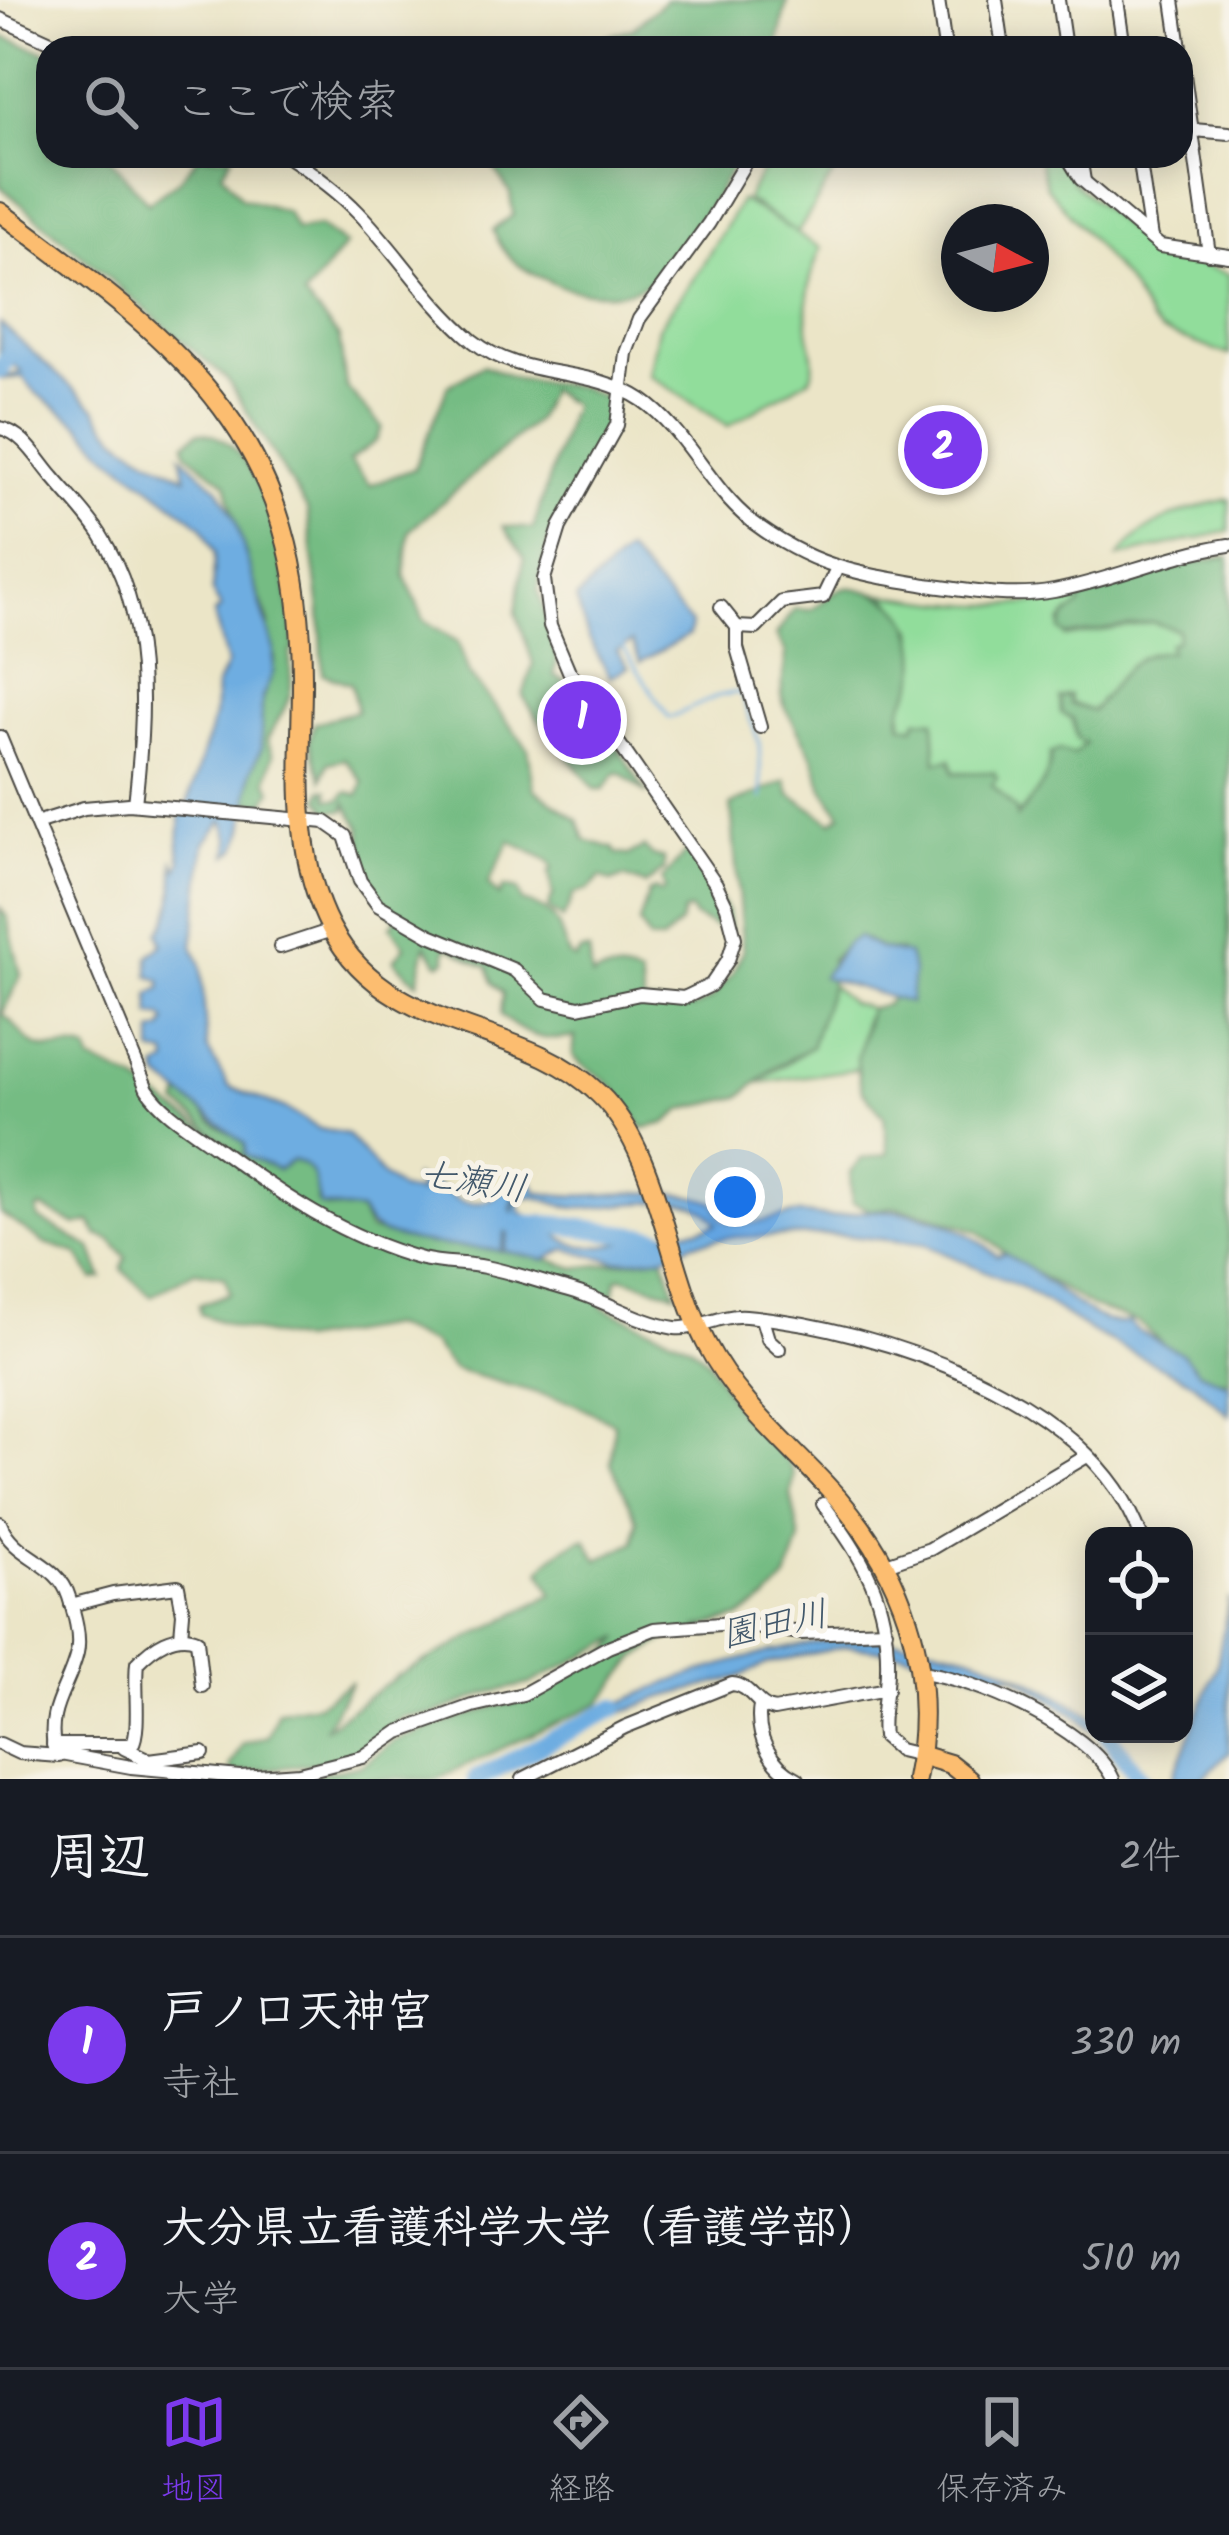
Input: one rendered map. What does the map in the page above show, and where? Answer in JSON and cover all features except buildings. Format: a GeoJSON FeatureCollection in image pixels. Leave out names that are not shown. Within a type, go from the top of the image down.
{"type":"FeatureCollection","features":[{"type":"Feature","properties":{"kind":"highway"},"geometry":{"type":"LineString","coordinates":[[0,212],[173,349],[222,404],[252,451],[284,530],[300,604],[302,819],[309,868],[332,930],[345,950],[384,987],[421,1011],[565,1068],[604,1098],[628,1130],[693,1316],[738,1394],[846,1508],[886,1564],[913,1636],[920,1670],[924,1708],[916,1779]]}},
{"type":"Feature","properties":{"kind":"highway"},"geometry":{"type":"LineString","coordinates":[[920,1755],[950,1764],[969,1779]]}},
{"type":"Feature","properties":{"kind":"street"},"geometry":{"type":"LineString","coordinates":[[938,0],[944,36]]}},
{"type":"Feature","properties":{"kind":"street"},"geometry":{"type":"LineString","coordinates":[[996,0],[1001,36]]}},
{"type":"Feature","properties":{"kind":"street"},"geometry":{"type":"LineString","coordinates":[[1058,0],[1063,36]]}},
{"type":"Feature","properties":{"kind":"street"},"geometry":{"type":"LineString","coordinates":[[1117,0],[1122,36]]}},
{"type":"Feature","properties":{"kind":"street"},"geometry":{"type":"LineString","coordinates":[[1173,0],[1179,36]]}},
{"type":"Feature","properties":{"kind":"street"},"geometry":{"type":"LineString","coordinates":[[0,19],[38,36]]}},
{"type":"Feature","properties":{"kind":"street"},"geometry":{"type":"LineString","coordinates":[[1193,130],[1229,134]]}},
{"type":"Feature","properties":{"kind":"street"},"geometry":{"type":"LineString","coordinates":[[1193,167],[1209,254]]}},
{"type":"Feature","properties":{"kind":"street"},"geometry":{"type":"LineString","coordinates":[[302,168],[357,211],[455,324],[488,352],[523,366],[588,376],[623,389],[658,413],[737,509],[782,542],[837,568],[954,589],[1026,594],[1076,586],[1187,552],[1229,545]]}},
{"type":"Feature","properties":{"kind":"street"},"geometry":{"type":"LineString","coordinates":[[36,823],[92,807],[139,804],[325,822],[342,832],[362,885],[378,905],[430,935],[514,970],[550,1001],[585,1006],[632,995],[684,998],[716,979],[735,938],[724,899],[569,671],[546,608],[544,579],[570,508],[614,432],[626,353],[639,319],[709,223],[741,168]]}},
{"type":"Feature","properties":{"kind":"street"},"geometry":{"type":"LineString","coordinates":[[1075,168],[1084,182],[1166,249],[1229,256]]}},
{"type":"Feature","properties":{"kind":"street"},"geometry":{"type":"LineString","coordinates":[[1082,168],[1084,182]]}},
{"type":"Feature","properties":{"kind":"street"},"geometry":{"type":"LineString","coordinates":[[1141,168],[1151,239]]}},
{"type":"Feature","properties":{"kind":"street"},"geometry":{"type":"LineString","coordinates":[[0,428],[13,431],[23,441],[90,521],[123,580],[138,632],[144,707],[139,804]]}},
{"type":"Feature","properties":{"kind":"street"},"geometry":{"type":"LineString","coordinates":[[737,627],[758,628],[788,599],[820,598],[837,568]]}},
{"type":"Feature","properties":{"kind":"street"},"geometry":{"type":"LineString","coordinates":[[721,607],[737,627],[736,648],[760,727]]}},
{"type":"Feature","properties":{"kind":"street"},"geometry":{"type":"LineString","coordinates":[[0,737],[141,1078],[153,1097],[184,1124],[316,1215],[412,1255],[507,1273],[668,1326],[682,1328],[693,1316],[763,1319],[870,1340],[935,1362],[1029,1410],[1087,1456],[1123,1500],[1136,1527]]}},
{"type":"Feature","properties":{"kind":"street"},"geometry":{"type":"LineString","coordinates":[[280,947],[332,930]]}},
{"type":"Feature","properties":{"kind":"street"},"geometry":{"type":"LineString","coordinates":[[763,1319],[767,1340],[779,1349]]}},
{"type":"Feature","properties":{"kind":"street"},"geometry":{"type":"LineString","coordinates":[[886,1564],[930,1549],[1087,1456]]}},
{"type":"Feature","properties":{"kind":"street"},"geometry":{"type":"LineString","coordinates":[[823,1504],[871,1575],[886,1630],[885,1741],[920,1755]]}},
{"type":"Feature","properties":{"kind":"street"},"geometry":{"type":"LineString","coordinates":[[0,1523],[19,1551],[57,1574],[71,1605],[78,1650],[57,1698],[56,1750]]}},
{"type":"Feature","properties":{"kind":"street"},"geometry":{"type":"LineString","coordinates":[[71,1605],[101,1596],[178,1586],[182,1636]]}},
{"type":"Feature","properties":{"kind":"street"},"geometry":{"type":"LineString","coordinates":[[56,1750],[145,1769],[240,1777],[299,1773],[363,1757],[399,1732],[523,1694],[608,1647],[671,1625],[733,1623],[801,1633],[886,1630]]}},
{"type":"Feature","properties":{"kind":"street"},"geometry":{"type":"LineString","coordinates":[[124,1748],[138,1737],[134,1713],[137,1663],[165,1642],[192,1636],[199,1643],[202,1685]]}},
{"type":"Feature","properties":{"kind":"street"},"geometry":{"type":"LineString","coordinates":[[920,1670],[959,1678],[1022,1707],[1091,1749],[1113,1779]]}},
{"type":"Feature","properties":{"kind":"street"},"geometry":{"type":"LineString","coordinates":[[523,1779],[625,1726],[728,1685],[742,1686],[760,1705],[781,1710],[886,1689]]}},
{"type":"Feature","properties":{"kind":"street"},"geometry":{"type":"LineString","coordinates":[[760,1705],[770,1759],[798,1779]]}},
{"type":"Feature","properties":{"kind":"street"},"geometry":{"type":"LineString","coordinates":[[0,1744],[19,1753],[124,1748],[149,1760],[203,1753]]}},
{"type":"Feature","properties":{"kind":"green space"},"geometry":{"type":"Polygon","coordinates":[[[666,0],[787,0],[780,36],[610,36],[633,28],[666,0]]]}},
{"type":"Feature","properties":{"kind":"green space"},"geometry":{"type":"Polygon","coordinates":[[[0,36],[36,49],[36,168],[118,168],[148,203],[189,168],[224,168],[222,172],[241,198],[287,212],[296,230],[319,226],[345,245],[304,297],[339,337],[346,387],[382,427],[376,441],[349,461],[370,485],[414,469],[448,386],[483,365],[517,379],[580,387],[613,401],[608,430],[565,502],[547,545],[538,589],[557,659],[554,676],[591,709],[647,794],[621,773],[604,789],[595,789],[523,696],[533,663],[516,612],[524,557],[503,526],[533,529],[572,405],[549,390],[536,420],[409,531],[405,575],[424,620],[458,642],[469,674],[528,748],[534,789],[578,820],[585,840],[613,848],[617,854],[629,855],[644,847],[664,859],[664,870],[645,885],[624,877],[611,882],[601,877],[588,890],[574,894],[563,919],[548,908],[553,895],[549,861],[510,841],[488,884],[499,896],[504,887],[518,890],[522,902],[550,915],[569,956],[575,959],[581,951],[589,951],[592,978],[615,972],[640,977],[644,1003],[693,1008],[711,999],[732,974],[743,951],[731,805],[786,781],[790,794],[832,822],[841,815],[823,788],[813,757],[781,695],[786,653],[776,635],[795,609],[811,610],[849,588],[894,604],[909,622],[917,658],[915,679],[901,710],[902,725],[914,727],[918,719],[934,720],[936,762],[950,759],[954,773],[994,772],[997,778],[992,785],[1017,817],[1044,781],[1051,754],[1059,750],[1074,755],[1085,743],[1077,739],[1073,719],[1061,713],[1060,698],[1070,696],[1070,704],[1092,711],[1134,662],[1156,652],[1170,652],[1169,644],[1177,640],[1178,630],[1152,622],[1066,636],[1060,630],[1065,617],[1080,606],[1081,594],[1229,556],[1229,1380],[1201,1377],[1138,1322],[1092,1307],[1011,1258],[978,1231],[931,1215],[895,1207],[870,1210],[852,1202],[850,1173],[861,1159],[888,1154],[884,1116],[862,1090],[857,1059],[870,1008],[886,1005],[907,977],[900,951],[858,937],[831,959],[831,985],[811,1047],[775,1067],[740,1097],[684,1109],[666,1123],[643,1128],[611,1085],[573,1055],[575,1037],[535,1036],[501,1015],[503,993],[493,983],[488,967],[446,946],[446,961],[439,964],[426,945],[418,982],[396,962],[405,946],[391,926],[396,919],[365,876],[361,828],[346,803],[345,810],[328,811],[320,798],[323,789],[328,790],[328,799],[339,800],[347,792],[359,795],[363,782],[345,759],[328,763],[322,779],[309,741],[315,723],[357,711],[351,684],[323,674],[307,509],[227,379],[0,186],[0,36]]]}},
{"type":"Feature","properties":{"kind":"green space"},"geometry":{"type":"Polygon","coordinates":[[[494,168],[731,168],[670,262],[645,285],[624,292],[574,290],[517,263],[493,230],[513,215],[510,193],[494,168]]]}},
{"type":"Feature","properties":{"kind":"green space"},"geometry":{"type":"Polygon","coordinates":[[[764,168],[837,168],[797,234],[821,248],[808,298],[810,378],[728,426],[649,375],[658,327],[697,274],[741,200],[797,233],[746,199],[764,168]]]}},
{"type":"Feature","properties":{"kind":"green space"},"geometry":{"type":"Polygon","coordinates":[[[1041,168],[1065,168],[1074,183],[1149,249],[1229,274],[1229,355],[1161,331],[1151,322],[1128,284],[1047,187],[1041,168]]]}},
{"type":"Feature","properties":{"kind":"green space"},"geometry":{"type":"Polygon","coordinates":[[[198,432],[223,440],[243,460],[259,488],[272,521],[288,592],[295,648],[290,656],[291,690],[267,740],[273,755],[267,780],[272,790],[264,804],[247,802],[259,753],[262,699],[275,659],[269,623],[242,550],[226,483],[187,453],[185,443],[198,432]]]}},
{"type":"Feature","properties":{"kind":"green space"},"geometry":{"type":"Polygon","coordinates":[[[1229,499],[1229,531],[1119,557],[1154,526],[1229,499]]]}},
{"type":"Feature","properties":{"kind":"green space"},"geometry":{"type":"Polygon","coordinates":[[[870,592],[1003,605],[1081,594],[1080,606],[1060,623],[1066,637],[1152,622],[1178,630],[1177,641],[1169,645],[1171,652],[1157,652],[1134,663],[1091,711],[1071,703],[1069,695],[1060,698],[1061,713],[1072,719],[1077,739],[1086,742],[1074,755],[1059,750],[1050,754],[1044,781],[1016,817],[1016,810],[991,784],[997,778],[994,773],[954,772],[951,759],[936,763],[934,721],[918,719],[914,727],[902,725],[902,704],[917,675],[914,629],[890,599],[870,592]]]}},
{"type":"Feature","properties":{"kind":"green space"},"geometry":{"type":"Polygon","coordinates":[[[688,850],[728,912],[731,934],[694,917],[690,910],[683,912],[680,923],[662,941],[649,940],[639,923],[649,892],[665,889],[662,880],[688,850]]]}},
{"type":"Feature","properties":{"kind":"green space"},"geometry":{"type":"Polygon","coordinates":[[[0,908],[7,917],[21,975],[2,1014],[29,1041],[45,1049],[88,1051],[91,1061],[135,1081],[243,1158],[178,1104],[181,1095],[187,1098],[241,1140],[245,1155],[278,1170],[293,1160],[307,1166],[319,1184],[317,1202],[327,1208],[360,1211],[369,1230],[392,1236],[407,1232],[514,1248],[575,1268],[663,1257],[676,1293],[621,1277],[614,1294],[601,1295],[602,1307],[690,1345],[707,1359],[738,1412],[789,1463],[800,1540],[787,1579],[767,1600],[739,1618],[697,1628],[723,1633],[671,1637],[637,1657],[600,1703],[436,1779],[291,1779],[362,1765],[394,1741],[518,1703],[610,1650],[621,1637],[529,1684],[488,1693],[432,1715],[404,1716],[355,1753],[328,1762],[232,1773],[230,1766],[243,1744],[268,1736],[278,1710],[318,1704],[352,1681],[324,1729],[396,1677],[553,1594],[541,1571],[568,1547],[586,1539],[598,1560],[634,1542],[637,1520],[611,1463],[614,1423],[573,1403],[452,1369],[432,1344],[390,1326],[299,1341],[200,1314],[199,1305],[230,1293],[225,1277],[195,1271],[151,1296],[122,1269],[126,1257],[111,1240],[97,1235],[91,1222],[76,1225],[42,1208],[37,1210],[39,1219],[91,1248],[102,1278],[93,1279],[77,1254],[45,1244],[0,1213],[0,908]]]}},
{"type":"Feature","properties":{"kind":"green space"},"geometry":{"type":"Polygon","coordinates":[[[831,985],[851,1003],[870,1008],[857,1069],[757,1083],[811,1047],[831,985]]]}},
{"type":"Feature","properties":{"kind":"water"},"geometry":{"type":"Polygon","coordinates":[[[0,323],[96,409],[124,442],[186,477],[181,455],[219,489],[235,519],[274,649],[273,673],[262,698],[261,749],[251,772],[244,830],[237,848],[228,855],[230,839],[223,820],[205,843],[193,946],[201,965],[207,1048],[229,1087],[286,1109],[320,1129],[347,1134],[401,1190],[420,1193],[413,1176],[474,1203],[501,1193],[520,1172],[501,1251],[397,1238],[371,1226],[360,1211],[320,1206],[307,1167],[293,1160],[278,1170],[245,1155],[245,1144],[160,1078],[157,1069],[168,1063],[167,1055],[153,1053],[153,1032],[163,1029],[166,1022],[151,1015],[150,994],[161,988],[161,981],[149,976],[149,956],[163,944],[159,932],[171,908],[174,862],[178,869],[181,861],[179,814],[185,812],[214,717],[216,687],[227,664],[214,614],[221,608],[212,592],[215,553],[202,526],[106,453],[23,377],[0,379],[22,372],[0,353],[0,323]]]}},
{"type":"Feature","properties":{"kind":"water"},"geometry":{"type":"Polygon","coordinates":[[[626,551],[691,624],[689,635],[640,662],[632,642],[617,651],[628,667],[610,677],[588,637],[576,599],[626,551]]]}},
{"type":"Feature","properties":{"kind":"water"},"geometry":{"type":"Polygon","coordinates":[[[858,937],[908,955],[913,971],[910,1003],[822,977],[847,943],[858,937]]]}},
{"type":"Feature","properties":{"kind":"water"},"geometry":{"type":"Polygon","coordinates":[[[522,1177],[533,1182],[537,1192],[559,1195],[694,1196],[715,1203],[722,1219],[739,1224],[799,1214],[832,1217],[885,1210],[920,1215],[954,1227],[997,1256],[1004,1253],[1018,1261],[1099,1318],[1129,1322],[1183,1354],[1199,1372],[1229,1384],[1229,1415],[1194,1383],[1095,1334],[1023,1288],[924,1244],[841,1235],[729,1237],[694,1243],[663,1257],[616,1261],[566,1249],[544,1260],[504,1251],[522,1177]],[[531,1196],[519,1199],[521,1212],[533,1219],[543,1216],[561,1237],[585,1246],[717,1224],[707,1212],[674,1202],[578,1208],[531,1196]]]}},
{"type":"Feature","properties":{"kind":"water"},"geometry":{"type":"Polygon","coordinates":[[[1229,1598],[1229,1752],[1202,1779],[1173,1779],[1187,1743],[1193,1743],[1193,1727],[1217,1665],[1229,1598]]]}},
{"type":"Feature","properties":{"kind":"water"},"geometry":{"type":"Polygon","coordinates":[[[878,1639],[941,1647],[1026,1678],[1085,1711],[1085,1723],[1014,1675],[985,1675],[905,1653],[847,1646],[769,1663],[737,1678],[660,1698],[542,1748],[611,1708],[648,1691],[724,1664],[802,1646],[878,1639]]]}},
{"type":"Feature","properties":{"kind":"waterway"},"geometry":{"type":"LineString","coordinates":[[0,370],[12,351]]}},
{"type":"Feature","properties":{"kind":"waterway"},"geometry":{"type":"LineString","coordinates":[[621,644],[669,718],[718,696],[740,692],[759,742],[762,798]]}},
{"type":"Feature","properties":{"kind":"waterway","name":"七瀬川"},"geometry":{"type":"LineString","coordinates":[[487,1215],[499,1213],[510,1223],[658,1238]]}},
{"type":"Feature","properties":{"kind":"waterway","name":"園田川"},"geometry":{"type":"LineString","coordinates":[[476,1779],[616,1707]]}},
{"type":"Feature","properties":{"kind":"waterway","name":"園田川"},"geometry":{"type":"LineString","coordinates":[[1114,1743],[1142,1779]]}},
{"type":"Feature","properties":{"kind":"place","name":"大分県立看護科学大学（看護学部）"},"geometry":{"type":"Point","coordinates":[943,450]}},
{"type":"Feature","properties":{"kind":"place","name":"戸ノ口天神宮"},"geometry":{"type":"Point","coordinates":[582,720]}}]}
